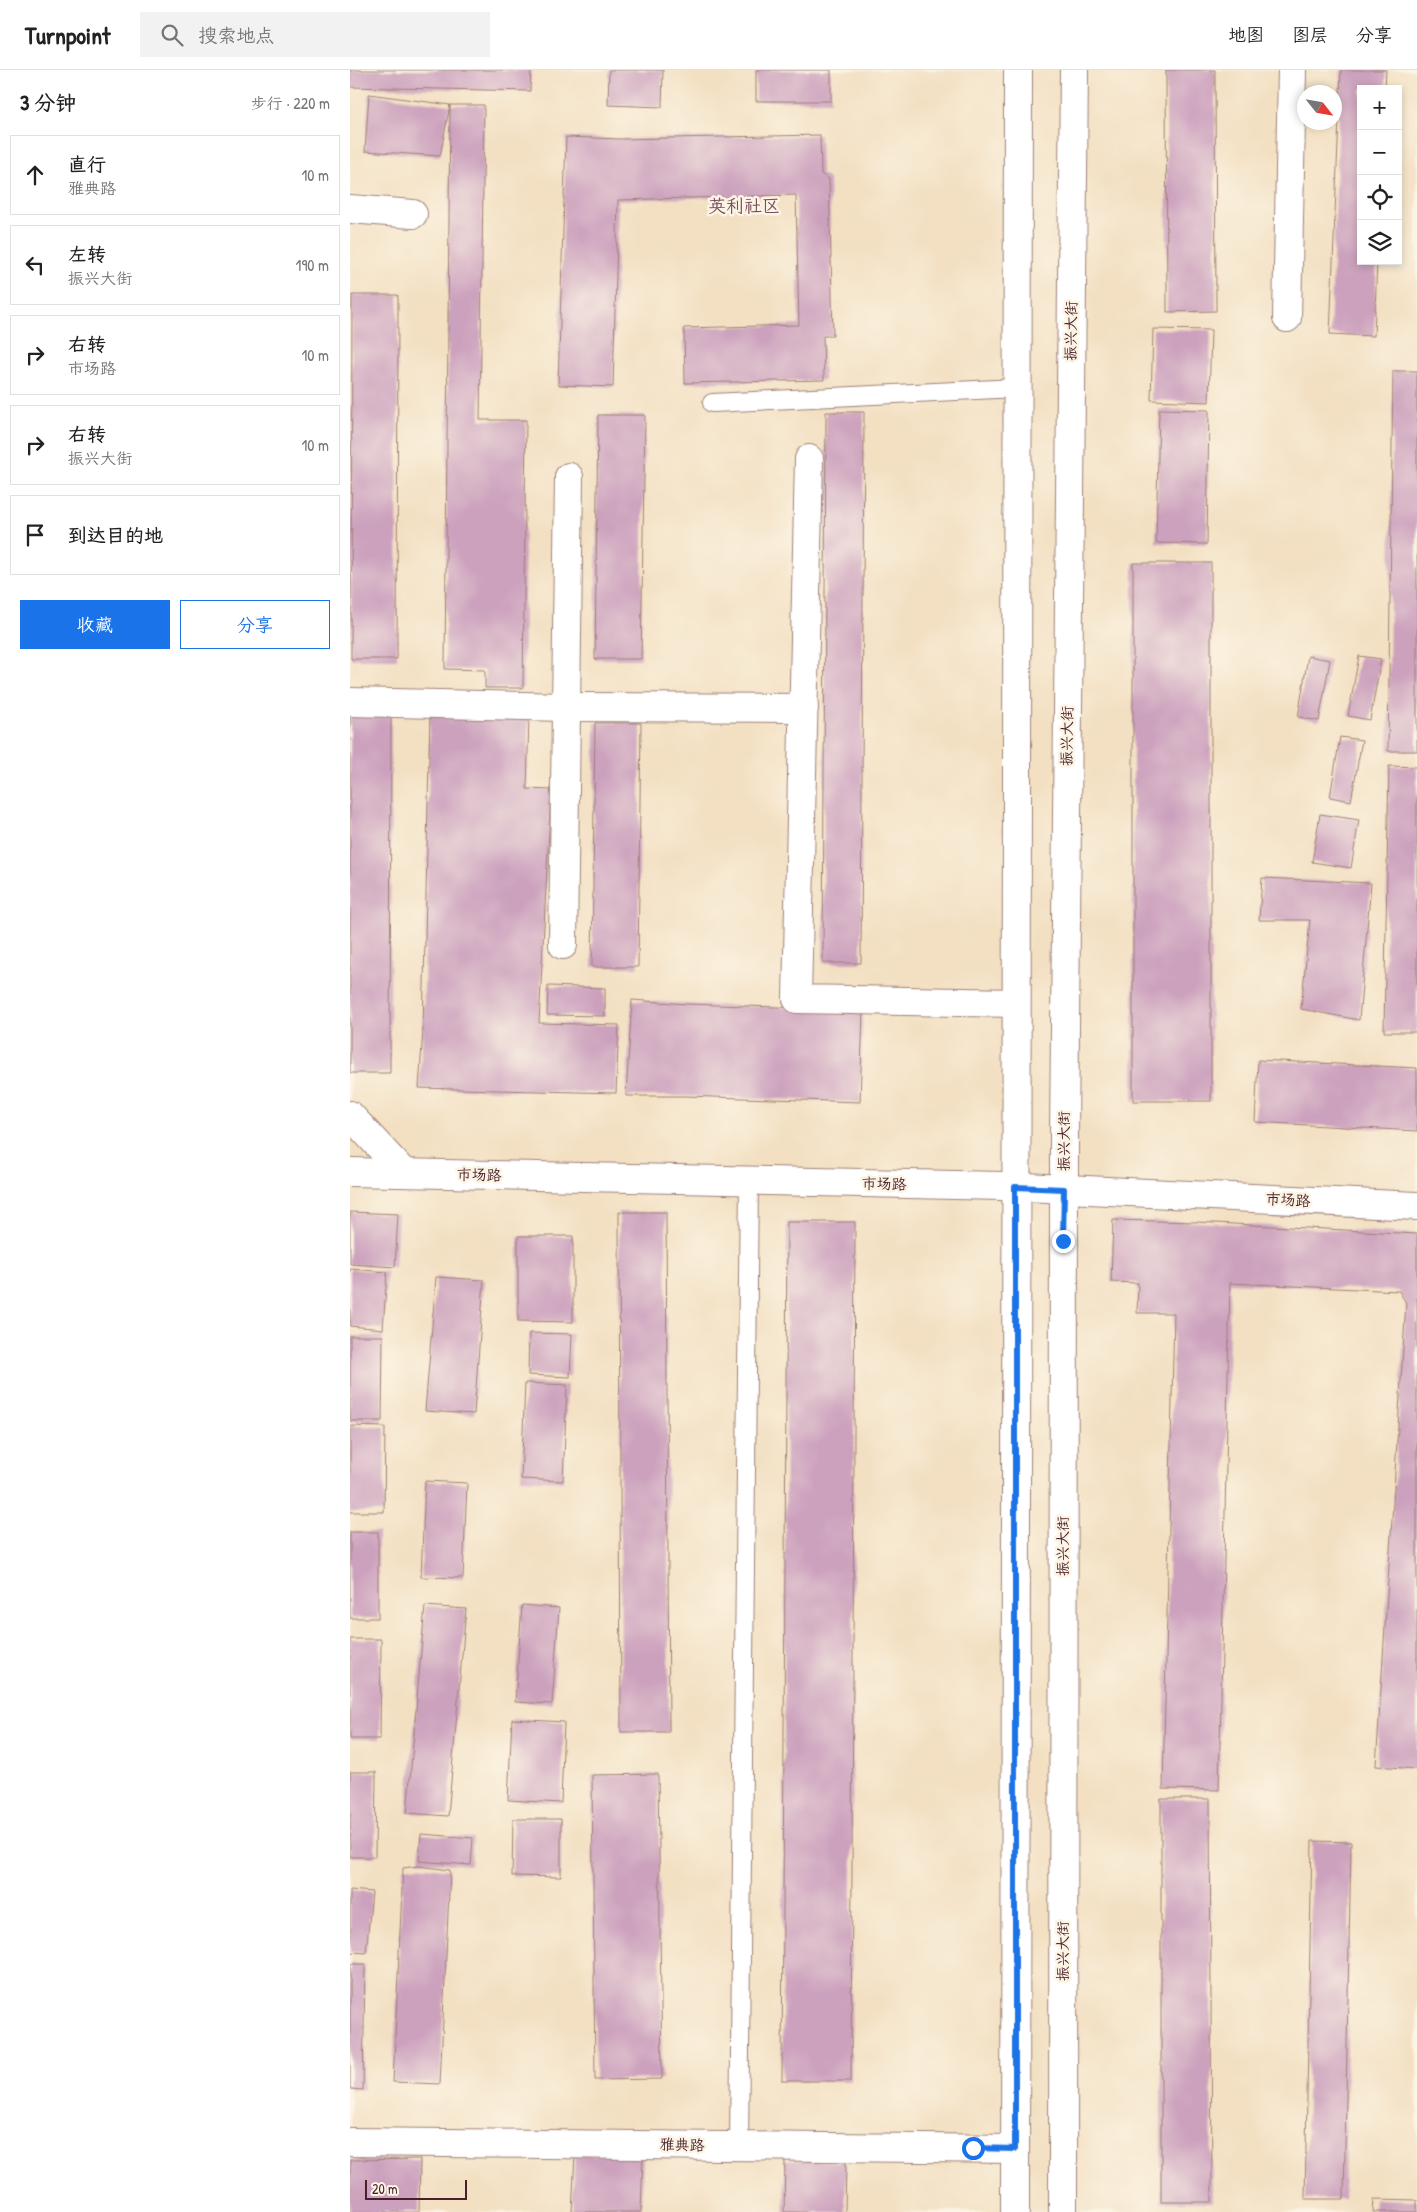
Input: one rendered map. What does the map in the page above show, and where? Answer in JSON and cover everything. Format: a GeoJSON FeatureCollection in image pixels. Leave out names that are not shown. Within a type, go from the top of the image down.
{"type":"FeatureCollection","features":[{"type":"Feature","properties":{"kind":"street"},"geometry":{"type":"LineString","coordinates":[[1015,2212],[1018,70]]}},
{"type":"Feature","properties":{"kind":"street","name":"振兴大街"},"geometry":{"type":"LineString","coordinates":[[1063,2212],[1064,1189],[1074,70]]}},
{"type":"Feature","properties":{"kind":"street"},"geometry":{"type":"LineString","coordinates":[[1288,318],[1292,70]]}},
{"type":"Feature","properties":{"kind":"street"},"geometry":{"type":"LineString","coordinates":[[350,209],[413,214]]}},
{"type":"Feature","properties":{"kind":"street"},"geometry":{"type":"LineString","coordinates":[[809,459],[798,1000],[1016,1003]]}},
{"type":"Feature","properties":{"kind":"street"},"geometry":{"type":"LineString","coordinates":[[563,945],[570,477]]}},
{"type":"Feature","properties":{"kind":"street"},"geometry":{"type":"LineString","coordinates":[[350,702],[566,707],[804,708]]}},
{"type":"Feature","properties":{"kind":"street"},"geometry":{"type":"LineString","coordinates":[[350,1115],[404,1173]]}},
{"type":"Feature","properties":{"kind":"street","name":"市场路"},"geometry":{"type":"LineString","coordinates":[[350,1172],[1015,1187],[1417,1206]]}},
{"type":"Feature","properties":{"kind":"street","name":"雅典路"},"geometry":{"type":"LineString","coordinates":[[350,2142],[1015,2149]]}},
{"type":"Feature","properties":{"kind":"lane"},"geometry":{"type":"LineString","coordinates":[[712,403],[1017,388]]}},
{"type":"Feature","properties":{"kind":"lane"},"geometry":{"type":"LineString","coordinates":[[740,2146],[749,1181]]}},
{"type":"Feature","properties":{"kind":"building"},"geometry":{"type":"Polygon","coordinates":[[[350,70],[531,70],[530,91],[350,87],[350,70]]]}},
{"type":"Feature","properties":{"kind":"building"},"geometry":{"type":"Polygon","coordinates":[[[609,70],[663,70],[662,107],[608,105],[609,70]]]}},
{"type":"Feature","properties":{"kind":"building"},"geometry":{"type":"Polygon","coordinates":[[[756,70],[831,70],[831,101],[756,101],[756,70]]]}},
{"type":"Feature","properties":{"kind":"building"},"geometry":{"type":"Polygon","coordinates":[[[1166,70],[1215,70],[1216,311],[1167,312],[1166,70]]]}},
{"type":"Feature","properties":{"kind":"building"},"geometry":{"type":"Polygon","coordinates":[[[1341,70],[1386,70],[1385,85],[1357,85],[1357,265],[1377,265],[1374,336],[1330,334],[1338,130],[1342,130],[1342,85],[1340,85],[1341,70]]]}},
{"type":"Feature","properties":{"kind":"building"},"geometry":{"type":"Polygon","coordinates":[[[369,94],[450,105],[440,156],[365,151],[369,94]]]}},
{"type":"Feature","properties":{"kind":"building"},"geometry":{"type":"Polygon","coordinates":[[[450,105],[484,105],[480,420],[526,420],[523,688],[485,688],[485,670],[445,669],[450,105]]]}},
{"type":"Feature","properties":{"kind":"building"},"geometry":{"type":"Polygon","coordinates":[[[820,135],[821,174],[829,179],[833,336],[823,336],[824,380],[685,383],[684,328],[799,325],[796,195],[618,200],[613,387],[558,385],[566,137],[620,139],[820,135]]]}},
{"type":"Feature","properties":{"kind":"building"},"geometry":{"type":"Polygon","coordinates":[[[352,295],[398,295],[397,659],[351,659],[352,295]]]}},
{"type":"Feature","properties":{"kind":"building"},"geometry":{"type":"Polygon","coordinates":[[[1153,329],[1211,330],[1209,402],[1151,400],[1153,329]]]}},
{"type":"Feature","properties":{"kind":"building"},"geometry":{"type":"Polygon","coordinates":[[[1393,371],[1417,371],[1417,751],[1388,751],[1393,371]]]}},
{"type":"Feature","properties":{"kind":"building"},"geometry":{"type":"Polygon","coordinates":[[[1159,409],[1209,410],[1207,544],[1156,543],[1159,409]]]}},
{"type":"Feature","properties":{"kind":"building"},"geometry":{"type":"Polygon","coordinates":[[[826,412],[864,412],[861,963],[823,963],[826,412]]]}},
{"type":"Feature","properties":{"kind":"building"},"geometry":{"type":"Polygon","coordinates":[[[598,415],[645,415],[641,659],[595,659],[598,415]]]}},
{"type":"Feature","properties":{"kind":"building"},"geometry":{"type":"Polygon","coordinates":[[[1133,563],[1211,563],[1211,1101],[1133,1101],[1133,563]]]}},
{"type":"Feature","properties":{"kind":"building"},"geometry":{"type":"Polygon","coordinates":[[[1308,656],[1330,660],[1319,721],[1298,717],[1308,656]]]}},
{"type":"Feature","properties":{"kind":"building"},"geometry":{"type":"Polygon","coordinates":[[[1359,656],[1381,659],[1370,720],[1348,716],[1359,656]]]}},
{"type":"Feature","properties":{"kind":"building"},"geometry":{"type":"Polygon","coordinates":[[[350,709],[391,709],[390,1073],[350,1073],[350,709]]]}},
{"type":"Feature","properties":{"kind":"building"},"geometry":{"type":"Polygon","coordinates":[[[430,713],[529,716],[527,789],[551,790],[539,1023],[619,1025],[616,1093],[419,1088],[423,1030],[430,713]]]}},
{"type":"Feature","properties":{"kind":"building"},"geometry":{"type":"Polygon","coordinates":[[[595,723],[641,723],[638,967],[592,967],[595,723]]]}},
{"type":"Feature","properties":{"kind":"building"},"geometry":{"type":"Polygon","coordinates":[[[1340,737],[1362,740],[1351,801],[1330,797],[1340,737]]]}},
{"type":"Feature","properties":{"kind":"building"},"geometry":{"type":"Polygon","coordinates":[[[1389,766],[1417,767],[1417,1032],[1384,1032],[1389,766]]]}},
{"type":"Feature","properties":{"kind":"building"},"geometry":{"type":"Polygon","coordinates":[[[1320,814],[1359,820],[1351,868],[1312,862],[1320,814]]]}},
{"type":"Feature","properties":{"kind":"building"},"geometry":{"type":"Polygon","coordinates":[[[1262,878],[1371,883],[1359,1020],[1301,1009],[1310,920],[1259,920],[1262,878]]]}},
{"type":"Feature","properties":{"kind":"building"},"geometry":{"type":"Polygon","coordinates":[[[548,986],[605,988],[605,1016],[547,1015],[548,986]]]}},
{"type":"Feature","properties":{"kind":"building"},"geometry":{"type":"Polygon","coordinates":[[[632,1000],[687,1004],[863,1010],[860,1102],[626,1096],[632,1000]]]}},
{"type":"Feature","properties":{"kind":"building"},"geometry":{"type":"Polygon","coordinates":[[[1258,1060],[1417,1068],[1417,1131],[1255,1122],[1258,1060]]]}},
{"type":"Feature","properties":{"kind":"building"},"geometry":{"type":"Polygon","coordinates":[[[350,1212],[398,1214],[395,1267],[350,1264],[350,1212]]]}},
{"type":"Feature","properties":{"kind":"building"},"geometry":{"type":"Polygon","coordinates":[[[619,1212],[666,1212],[669,1732],[621,1732],[619,1212]]]}},
{"type":"Feature","properties":{"kind":"building"},"geometry":{"type":"Polygon","coordinates":[[[1113,1220],[1197,1222],[1417,1234],[1417,1769],[1376,1766],[1406,1303],[1399,1291],[1230,1283],[1219,1790],[1163,1789],[1174,1313],[1137,1313],[1138,1283],[1111,1282],[1113,1220]]]}},
{"type":"Feature","properties":{"kind":"building"},"geometry":{"type":"Polygon","coordinates":[[[787,1222],[855,1222],[851,2081],[782,2081],[787,1222]]]}},
{"type":"Feature","properties":{"kind":"building"},"geometry":{"type":"Polygon","coordinates":[[[518,1236],[573,1236],[573,1322],[518,1321],[518,1236]]]}},
{"type":"Feature","properties":{"kind":"building"},"geometry":{"type":"Polygon","coordinates":[[[350,1269],[387,1272],[383,1329],[350,1326],[350,1269]]]}},
{"type":"Feature","properties":{"kind":"building"},"geometry":{"type":"Polygon","coordinates":[[[436,1277],[484,1280],[474,1414],[425,1411],[436,1277]]]}},
{"type":"Feature","properties":{"kind":"building"},"geometry":{"type":"Polygon","coordinates":[[[529,1333],[572,1334],[570,1377],[528,1375],[529,1333]]]}},
{"type":"Feature","properties":{"kind":"building"},"geometry":{"type":"Polygon","coordinates":[[[350,1336],[383,1336],[382,1421],[350,1421],[350,1336]]]}},
{"type":"Feature","properties":{"kind":"building"},"geometry":{"type":"Polygon","coordinates":[[[525,1383],[567,1385],[563,1481],[521,1479],[525,1383]]]}},
{"type":"Feature","properties":{"kind":"building"},"geometry":{"type":"Polygon","coordinates":[[[350,1426],[385,1427],[384,1512],[350,1512],[350,1426]]]}},
{"type":"Feature","properties":{"kind":"building"},"geometry":{"type":"Polygon","coordinates":[[[425,1481],[467,1483],[463,1578],[421,1577],[425,1481]]]}},
{"type":"Feature","properties":{"kind":"building"},"geometry":{"type":"Polygon","coordinates":[[[350,1532],[378,1532],[378,1618],[350,1618],[350,1532]]]}},
{"type":"Feature","properties":{"kind":"building"},"geometry":{"type":"Polygon","coordinates":[[[522,1605],[559,1608],[552,1704],[515,1702],[522,1605]]]}},
{"type":"Feature","properties":{"kind":"building"},"geometry":{"type":"Polygon","coordinates":[[[425,1606],[466,1609],[448,1816],[407,1813],[425,1606]]]}},
{"type":"Feature","properties":{"kind":"building"},"geometry":{"type":"Polygon","coordinates":[[[350,1639],[381,1639],[380,1739],[350,1739],[350,1639]]]}},
{"type":"Feature","properties":{"kind":"building"},"geometry":{"type":"Polygon","coordinates":[[[512,1719],[564,1722],[561,1803],[508,1800],[512,1719]]]}},
{"type":"Feature","properties":{"kind":"building"},"geometry":{"type":"Polygon","coordinates":[[[350,1772],[376,1772],[375,1857],[350,1857],[350,1772]]]}},
{"type":"Feature","properties":{"kind":"building"},"geometry":{"type":"Polygon","coordinates":[[[658,1774],[662,2079],[595,2080],[592,1775],[658,1774]]]}},
{"type":"Feature","properties":{"kind":"building"},"geometry":{"type":"Polygon","coordinates":[[[1161,1799],[1210,1799],[1212,2202],[1161,2202],[1161,1799]]]}},
{"type":"Feature","properties":{"kind":"building"},"geometry":{"type":"Polygon","coordinates":[[[513,1819],[561,1819],[561,1877],[512,1876],[513,1819]]]}},
{"type":"Feature","properties":{"kind":"building"},"geometry":{"type":"Polygon","coordinates":[[[421,1834],[473,1838],[471,1865],[419,1861],[421,1834]]]}},
{"type":"Feature","properties":{"kind":"building"},"geometry":{"type":"Polygon","coordinates":[[[1312,1841],[1351,1842],[1344,2199],[1305,2199],[1312,1841]]]}},
{"type":"Feature","properties":{"kind":"building"},"geometry":{"type":"Polygon","coordinates":[[[418,1866],[450,1870],[440,2084],[393,2082],[403,1868],[418,1866]]]}},
{"type":"Feature","properties":{"kind":"building"},"geometry":{"type":"Polygon","coordinates":[[[350,1890],[372,1892],[366,1953],[350,1952],[350,1890]]]}},
{"type":"Feature","properties":{"kind":"building"},"geometry":{"type":"Polygon","coordinates":[[[350,1964],[365,1964],[363,2090],[350,2089],[350,1964]]]}},
{"type":"Feature","properties":{"kind":"building"},"geometry":{"type":"Polygon","coordinates":[[[575,2154],[643,2155],[641,2212],[572,2212],[575,2154]]]}},
{"type":"Feature","properties":{"kind":"building"},"geometry":{"type":"Polygon","coordinates":[[[420,2159],[419,2212],[350,2212],[350,2160],[420,2159]]]}},
{"type":"Feature","properties":{"kind":"building"},"geometry":{"type":"Polygon","coordinates":[[[785,2160],[846,2162],[845,2212],[784,2212],[785,2160]]]}},
{"type":"Feature","properties":{"kind":"building"},"geometry":{"type":"Polygon","coordinates":[[[1374,2199],[1417,2200],[1417,2212],[1373,2212],[1374,2199]]]}},
{"type":"Feature","properties":{"kind":"district","name":"英利社区"},"geometry":{"type":"Point","coordinates":[744,206]}},
{"type":"Feature","properties":{"kind":"route"},"geometry":{"type":"LineString","coordinates":[[973,2148],[1015,2149],[1015,1187],[1064,1189],[1063,1241]]}}]}
